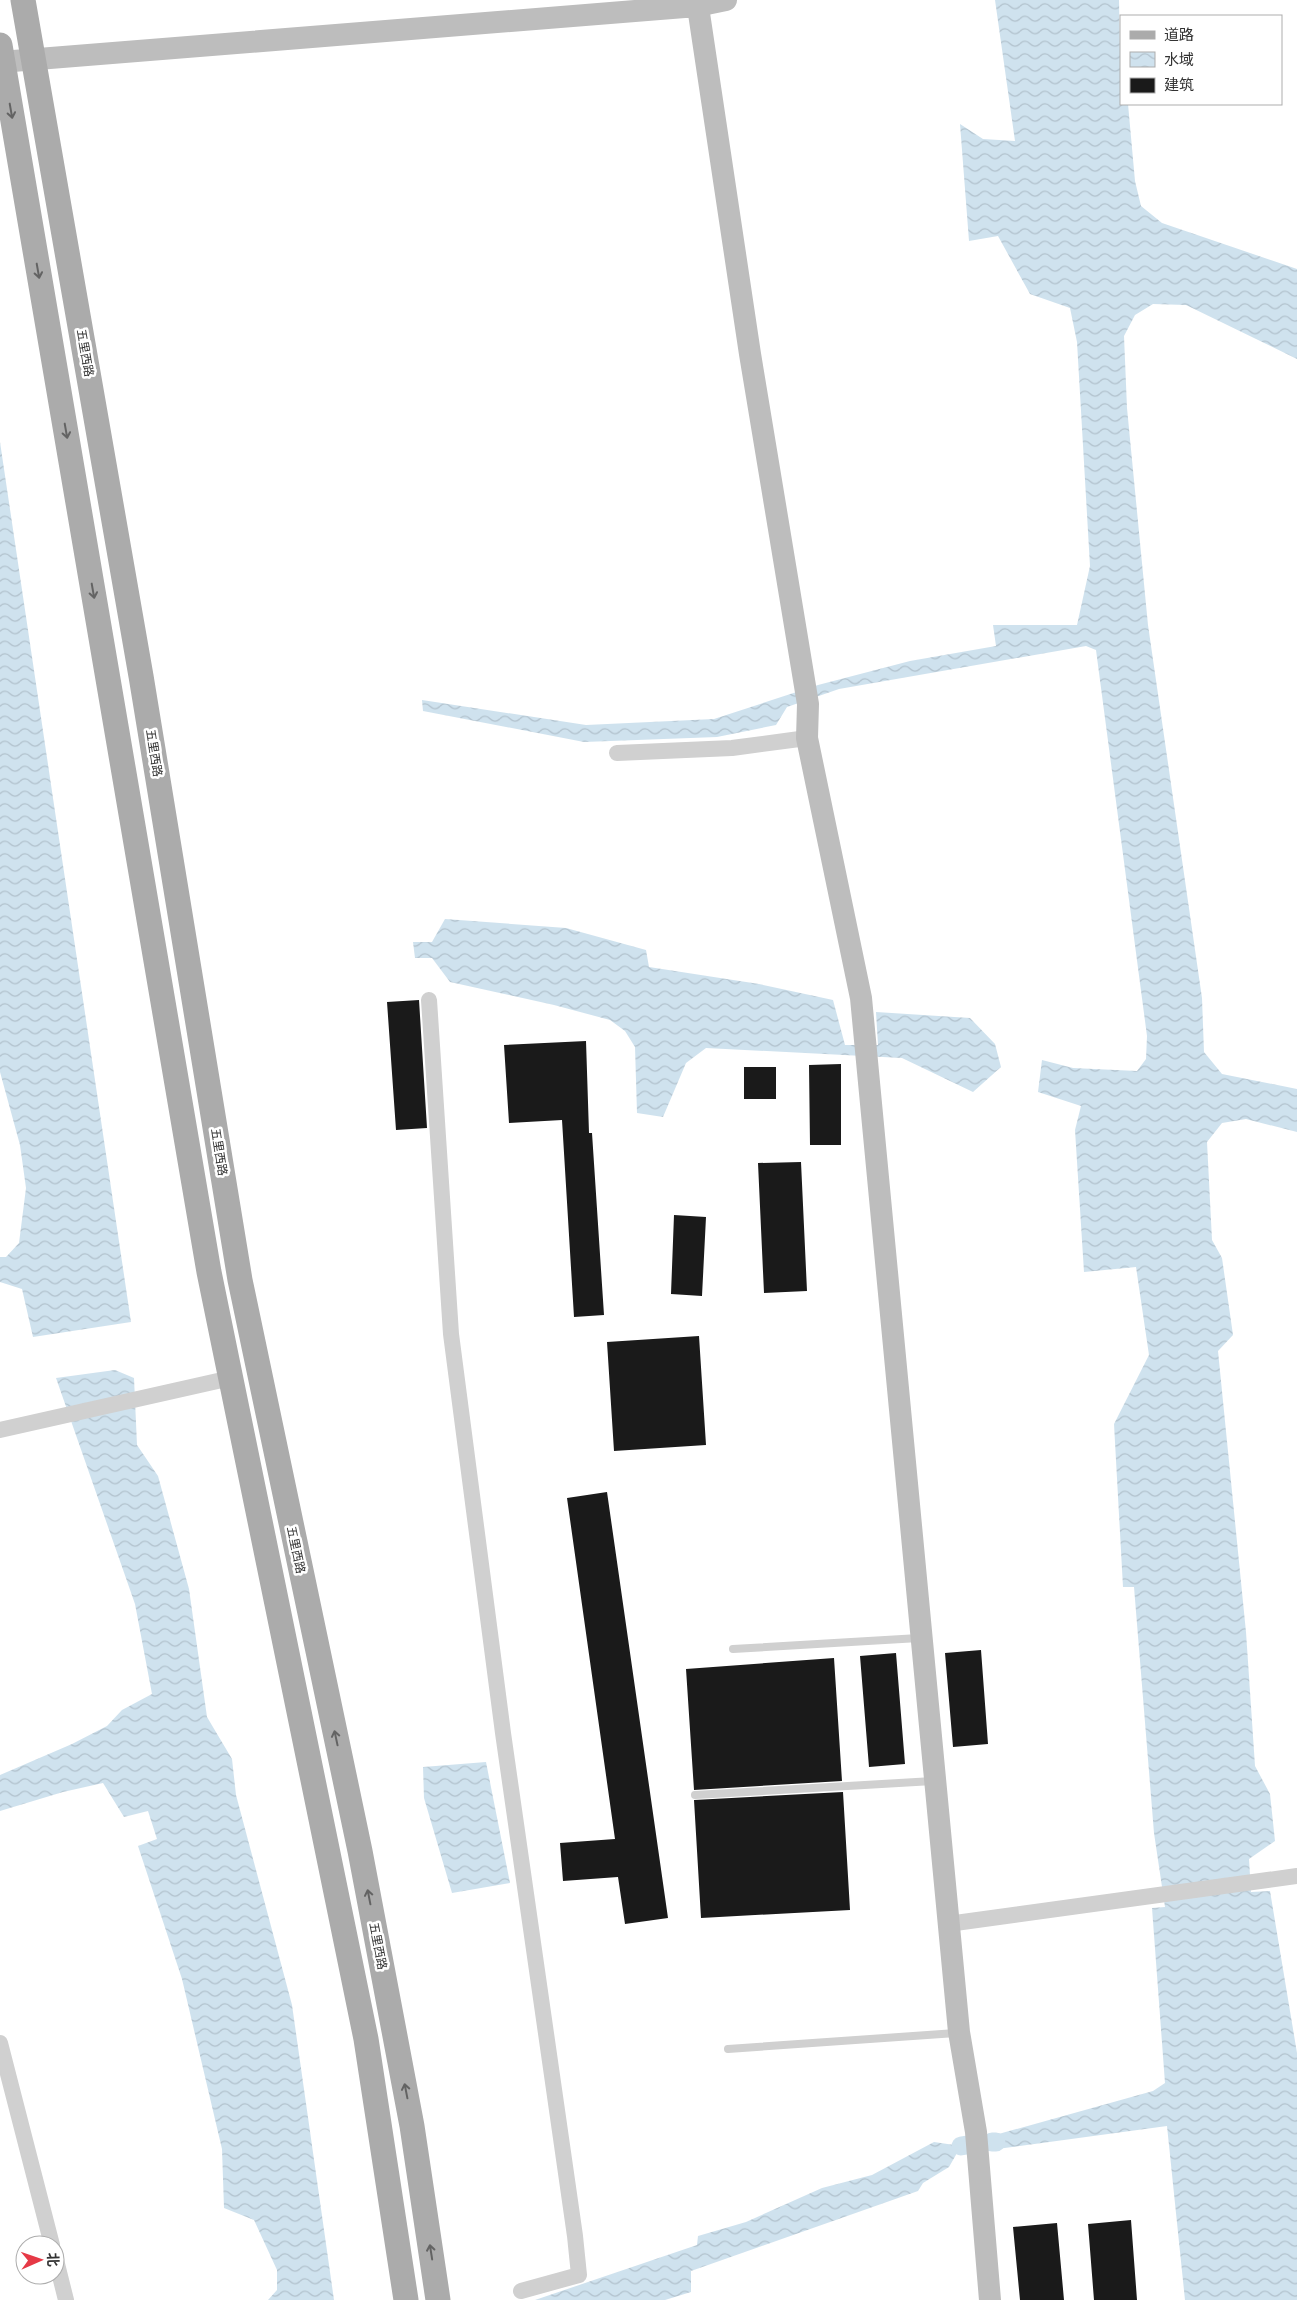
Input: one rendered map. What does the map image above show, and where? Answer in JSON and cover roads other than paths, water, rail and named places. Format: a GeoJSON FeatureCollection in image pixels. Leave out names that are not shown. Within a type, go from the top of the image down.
{"type":"FeatureCollection","features":[{"type":"Feature","properties":{"kind":"main road","name":"五里西路"},"geometry":{"type":"LineString","coordinates":[[23,0],[141,676],[240,1280],[360,1851],[412,2126],[438,2300]]}},
{"type":"Feature","properties":{"kind":"main road"},"geometry":{"type":"LineString","coordinates":[[406,2300],[366,2039],[208,1262],[1,56],[34,59],[726,0]]}},
{"type":"Feature","properties":{"kind":"main road"},"geometry":{"type":"LineString","coordinates":[[697,3],[751,364],[808,704],[807,738],[861,998],[948,1924],[959,2032],[976,2132],[990,2300]]}},
{"type":"Feature","properties":{"kind":"street"},"geometry":{"type":"LineString","coordinates":[[617,753],[732,748],[807,738]]}},
{"type":"Feature","properties":{"kind":"street"},"geometry":{"type":"LineString","coordinates":[[429,1000],[451,1334],[479,1561],[579,2275],[521,2291]]}},
{"type":"Feature","properties":{"kind":"street"},"geometry":{"type":"LineString","coordinates":[[0,1430],[231,1378]]}},
{"type":"Feature","properties":{"kind":"street"},"geometry":{"type":"LineString","coordinates":[[948,1924],[1297,1876]]}},
{"type":"Feature","properties":{"kind":"street"},"geometry":{"type":"LineString","coordinates":[[0,2043],[49,2235]]}},
{"type":"Feature","properties":{"kind":"street"},"geometry":{"type":"LineString","coordinates":[[62,2285],[66,2300]]}},
{"type":"Feature","properties":{"kind":"lane"},"geometry":{"type":"LineString","coordinates":[[733,1649],[922,1638]]}},
{"type":"Feature","properties":{"kind":"lane"},"geometry":{"type":"LineString","coordinates":[[695,1794],[935,1781]]}},
{"type":"Feature","properties":{"kind":"lane"},"geometry":{"type":"LineString","coordinates":[[728,2050],[959,2032]]}},
{"type":"Feature","properties":{"kind":"water"},"geometry":{"type":"Polygon","coordinates":[[[995,0],[1119,0],[1120,105],[1128,105],[1135,181],[1141,206],[1162,223],[1297,269],[1297,359],[1186,305],[1153,304],[1135,315],[1124,336],[1127,408],[1148,625],[1202,998],[1204,1052],[1222,1074],[1297,1089],[1297,1132],[1246,1119],[1222,1123],[1207,1142],[1212,1240],[1222,1258],[1233,1335],[1218,1351],[1246,1632],[1255,1766],[1270,1794],[1275,1841],[1249,1859],[1251,1892],[1270,1891],[1297,2053],[1297,2300],[1185,2300],[1167,2126],[997,2149],[995,2135],[1153,2091],[1165,2083],[1152,1908],[1165,1907],[1154,1833],[1134,1587],[1123,1587],[1114,1424],[1149,1355],[1136,1267],[1084,1272],[1075,1130],[1081,1106],[1038,1092],[1042,1060],[1073,1068],[1137,1071],[1146,1059],[1147,1036],[1096,650],[1086,646],[839,689],[787,707],[776,725],[717,737],[584,742],[423,711],[422,700],[586,725],[714,719],[818,685],[910,661],[996,646],[993,625],[1077,625],[1090,566],[1077,342],[1070,308],[1030,294],[998,236],[969,241],[960,124],[983,139],[1015,141],[995,0]]]}},
{"type":"Feature","properties":{"kind":"water"},"geometry":{"type":"Polygon","coordinates":[[[0,442],[131,1322],[33,1337],[22,1289],[0,1282],[0,1257],[6,1257],[19,1243],[26,1188],[20,1145],[0,1072],[0,442]]]}},
{"type":"Feature","properties":{"kind":"water"},"geometry":{"type":"Polygon","coordinates":[[[445,919],[566,928],[646,950],[649,967],[759,984],[833,1000],[845,1045],[878,1045],[876,1012],[970,1018],[995,1044],[1001,1067],[973,1092],[902,1058],[706,1048],[686,1063],[663,1117],[637,1113],[635,1047],[625,1031],[610,1020],[554,1005],[450,982],[432,958],[415,958],[413,942],[432,942],[445,919]]]}},
{"type":"Feature","properties":{"kind":"water"},"geometry":{"type":"Polygon","coordinates":[[[115,1370],[134,1378],[137,1445],[158,1476],[189,1589],[207,1717],[232,1759],[236,1795],[292,2005],[334,2300],[268,2300],[277,2290],[277,2270],[254,2220],[224,2208],[222,2149],[182,1979],[138,1846],[157,1839],[148,1811],[124,1817],[103,1783],[63,1792],[0,1811],[0,1775],[72,1744],[107,1726],[122,1710],[152,1694],[135,1604],[56,1378],[115,1370]]]}},
{"type":"Feature","properties":{"kind":"water"},"geometry":{"type":"Polygon","coordinates":[[[486,1762],[510,1883],[452,1893],[424,1798],[423,1767],[486,1762]]]}},
{"type":"Feature","properties":{"kind":"water"},"geometry":{"type":"Polygon","coordinates":[[[934,2142],[961,2146],[949,2167],[923,2183],[918,2191],[691,2271],[691,2292],[665,2300],[535,2300],[697,2245],[698,2236],[746,2222],[822,2188],[872,2175],[934,2142]]]}},
{"type":"Feature","properties":{"kind":"waterway"},"geometry":{"type":"LineString","coordinates":[[961,2146],[967,2145]]}}]}
